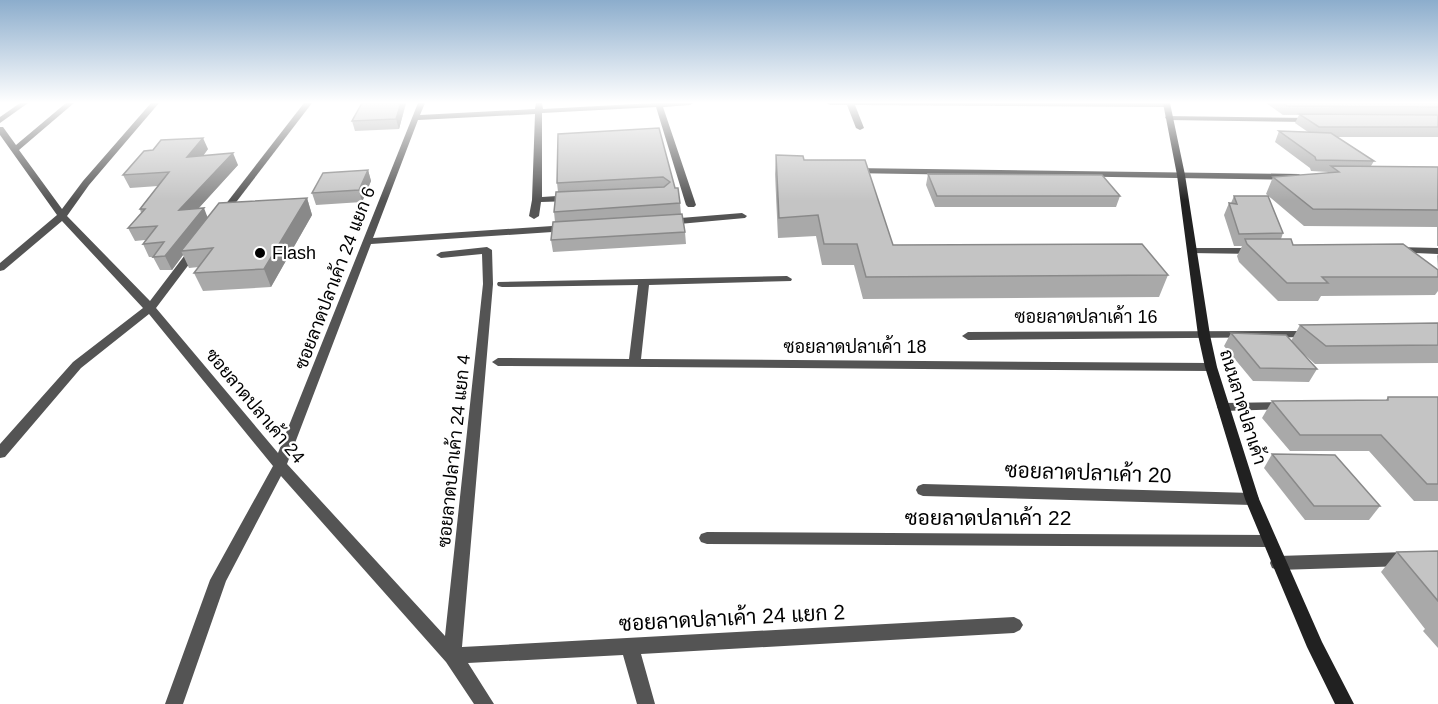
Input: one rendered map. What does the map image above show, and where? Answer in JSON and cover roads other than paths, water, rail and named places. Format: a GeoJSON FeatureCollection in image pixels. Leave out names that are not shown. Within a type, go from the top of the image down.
{"type":"FeatureCollection","features":[{"type":"Feature","properties":{"kind":"main road","name":"ถนนลาดปลาเค้า"},"geometry":{"type":"LineString","coordinates":[[1173,136],[1194,251],[1204,335],[1211,367],[1252,499],[1278,563],[1345,704]]}},
{"type":"Feature","properties":{"kind":"street","name":"ซอยลาดปลาเค้า 24"},"geometry":{"type":"LineString","coordinates":[[5,136],[62,216],[150,308],[280,465],[452,656],[485,704]]}},
{"type":"Feature","properties":{"kind":"street"},"geometry":{"type":"LineString","coordinates":[[15,150],[32,136]]}},
{"type":"Feature","properties":{"kind":"street"},"geometry":{"type":"LineString","coordinates":[[0,268],[62,216],[86,183],[127,136]]}},
{"type":"Feature","properties":{"kind":"street"},"geometry":{"type":"LineString","coordinates":[[214,224],[282,136]]}},
{"type":"Feature","properties":{"kind":"street","name":"ซอยลาดปลาเค้า 24 แยก 6"},"geometry":{"type":"LineString","coordinates":[[174,704],[218,580],[280,465],[409,136]]}},
{"type":"Feature","properties":{"kind":"street"},"geometry":{"type":"LineString","coordinates":[[534,216],[537,200],[538,136]]}},
{"type":"Feature","properties":{"kind":"street"},"geometry":{"type":"LineString","coordinates":[[668,136],[690,205]]}},
{"type":"Feature","properties":{"kind":"street"},"geometry":{"type":"LineString","coordinates":[[842,171],[1310,177]]}},
{"type":"Feature","properties":{"kind":"street"},"geometry":{"type":"LineString","coordinates":[[537,200],[583,198]]}},
{"type":"Feature","properties":{"kind":"street"},"geometry":{"type":"LineString","coordinates":[[653,223],[742,216]]}},
{"type":"Feature","properties":{"kind":"street"},"geometry":{"type":"LineString","coordinates":[[367,242],[583,227]]}},
{"type":"Feature","properties":{"kind":"street"},"geometry":{"type":"LineString","coordinates":[[0,453],[77,365],[150,308],[200,242]]}},
{"type":"Feature","properties":{"kind":"street","name":"ซอยลาดปลาเค้า 24 แยก 4"},"geometry":{"type":"LineString","coordinates":[[441,255],[487,250],[488,284],[452,656]]}},
{"type":"Feature","properties":{"kind":"street"},"geometry":{"type":"LineString","coordinates":[[1381,250],[1438,250]]}},
{"type":"Feature","properties":{"kind":"street"},"geometry":{"type":"LineString","coordinates":[[1393,250],[1411,264]]}},
{"type":"Feature","properties":{"kind":"street"},"geometry":{"type":"LineString","coordinates":[[1194,251],[1264,251]]}},
{"type":"Feature","properties":{"kind":"street"},"geometry":{"type":"LineString","coordinates":[[502,284],[787,279]]}},
{"type":"Feature","properties":{"kind":"street"},"geometry":{"type":"LineString","coordinates":[[634,364],[644,282]]}},
{"type":"Feature","properties":{"kind":"street","name":"ซอยลาดปลาเค้า 16"},"geometry":{"type":"LineString","coordinates":[[968,336],[1321,335]]}},
{"type":"Feature","properties":{"kind":"street","name":"ซอยลาดปลาเค้า 18"},"geometry":{"type":"LineString","coordinates":[[498,362],[1211,367]]}},
{"type":"Feature","properties":{"kind":"street"},"geometry":{"type":"LineString","coordinates":[[1224,407],[1295,406]]}},
{"type":"Feature","properties":{"kind":"street","name":"ซอยลาดปลาเค้า 20"},"geometry":{"type":"LineString","coordinates":[[923,490],[1252,499]]}},
{"type":"Feature","properties":{"kind":"street","name":"ซอยลาดปลาเค้า 22"},"geometry":{"type":"LineString","coordinates":[[707,538],[1269,541]]}},
{"type":"Feature","properties":{"kind":"street"},"geometry":{"type":"LineString","coordinates":[[1278,563],[1438,558]]}},
{"type":"Feature","properties":{"kind":"street","name":"ซอยลาดปลาเค้า 24 แยก 2"},"geometry":{"type":"LineString","coordinates":[[452,656],[1014,625]]}},
{"type":"Feature","properties":{"kind":"street"},"geometry":{"type":"LineString","coordinates":[[630,646],[646,704]]}},
{"type":"Feature","properties":{"kind":"place","name":"Flash"},"geometry":{"type":"Point","coordinates":[260,253]}}]}
